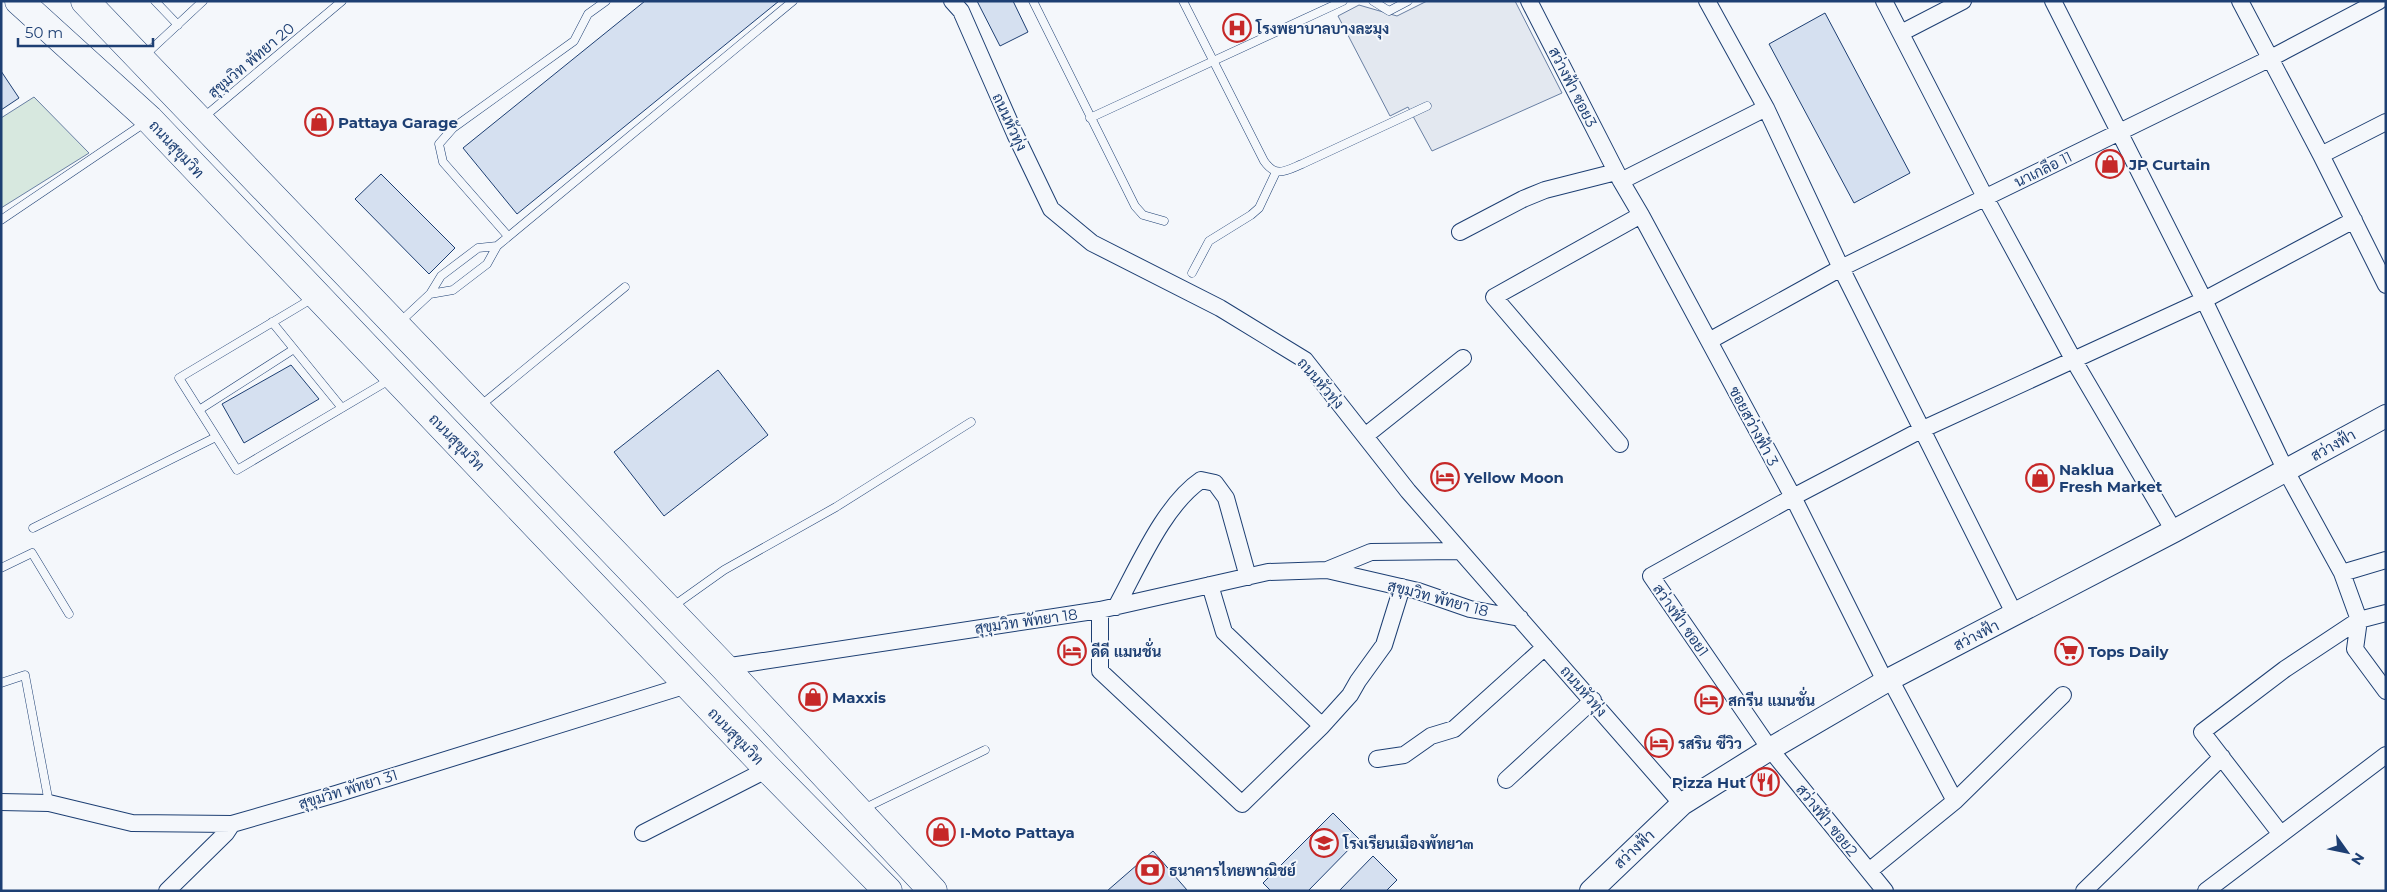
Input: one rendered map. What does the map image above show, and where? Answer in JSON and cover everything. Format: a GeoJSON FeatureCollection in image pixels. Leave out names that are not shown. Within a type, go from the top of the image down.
{"type":"FeatureCollection","features":[{"type":"Feature","properties":{"kind":"highway","name":"ถนนสุขุมวิท"},"geometry":{"type":"LineString","coordinates":[[19,1],[149,119],[768,770],[888,891]]}},
{"type":"Feature","properties":{"kind":"highway"},"geometry":{"type":"LineString","coordinates":[[85,1],[724,667],[933,891]]}},
{"type":"Feature","properties":{"kind":"street","name":"ถนนหัวทุ่ง"},"geometry":{"type":"LineString","coordinates":[[952,1],[960,11],[1051,209],[1092,242],[1220,308],[1305,360],[1460,551],[1593,700],[1682,804]]}},
{"type":"Feature","properties":{"kind":"street","name":"สว่างฟ้า ซอย3"},"geometry":{"type":"LineString","coordinates":[[1529,1],[1618,177]]}},
{"type":"Feature","properties":{"kind":"street"},"geometry":{"type":"LineString","coordinates":[[1706,1],[1766,108],[1841,268],[2015,615]]}},
{"type":"Feature","properties":{"kind":"street"},"geometry":{"type":"LineString","coordinates":[[1884,1],[1985,196],[2073,359],[2174,532]]}},
{"type":"Feature","properties":{"kind":"street"},"geometry":{"type":"LineString","coordinates":[[1901,33],[1963,1]]}},
{"type":"Feature","properties":{"kind":"street"},"geometry":{"type":"LineString","coordinates":[[2053,1],[2204,300],[2286,471],[2342,573],[2359,620],[2355,649],[2386,691]]}},
{"type":"Feature","properties":{"kind":"street"},"geometry":{"type":"LineString","coordinates":[[2240,1],[2321,155],[2386,285]]}},
{"type":"Feature","properties":{"kind":"street","name":"นาเกลือ 11"},"geometry":{"type":"LineString","coordinates":[[1709,341],[1841,268],[1985,196],[2269,59],[2379,1]]}},
{"type":"Feature","properties":{"kind":"street"},"geometry":{"type":"LineString","coordinates":[[1460,232],[1523,199],[1545,190],[1618,177],[1766,108]]}},
{"type":"Feature","properties":{"kind":"street"},"geometry":{"type":"LineString","coordinates":[[2321,155],[2386,122]]}},
{"type":"Feature","properties":{"kind":"street","name":"ซอยสว่างฟ้า 3"},"geometry":{"type":"LineString","coordinates":[[1618,177],[1641,215],[1888,681],[1955,801]]}},
{"type":"Feature","properties":{"kind":"street"},"geometry":{"type":"LineString","coordinates":[[1620,444],[1494,298],[1641,215]]}},
{"type":"Feature","properties":{"kind":"street"},"geometry":{"type":"LineString","coordinates":[[1792,497],[1921,430],[2204,300],[2354,220]]}},
{"type":"Feature","properties":{"kind":"street"},"geometry":{"type":"LineString","coordinates":[[1365,436],[1464,358]]}},
{"type":"Feature","properties":{"kind":"street","name":"สว่างฟ้า"},"geometry":{"type":"LineString","coordinates":[[1591,891],[1682,804],[1770,749],[1888,681],[2174,532],[2386,416]]}},
{"type":"Feature","properties":{"kind":"street"},"geometry":{"type":"LineString","coordinates":[[1248,577],[1226,498],[1215,483],[1201,480],[1187,490],[1171,510],[1108,609],[1100,671],[1242,804],[1350,696],[1358,681],[1384,645],[1402,587]]}},
{"type":"Feature","properties":{"kind":"street","name":"สว่างฟ้า ซอย1"},"geometry":{"type":"LineString","coordinates":[[1770,749],[1651,576],[1792,497]]}},
{"type":"Feature","properties":{"kind":"street","name":"สุขุมวิท พัทยา 18"},"geometry":{"type":"LineString","coordinates":[[1327,570],[1371,552],[1460,551]]}},
{"type":"Feature","properties":{"kind":"street"},"geometry":{"type":"LineString","coordinates":[[2342,573],[2386,560]]}},
{"type":"Feature","properties":{"kind":"street","name":"สุขุมวิท พัทยา 18"},"geometry":{"type":"LineString","coordinates":[[724,667],[1108,609],[1268,572],[1327,570],[1402,587],[1470,609],[1520,618]]}},
{"type":"Feature","properties":{"kind":"street"},"geometry":{"type":"LineString","coordinates":[[1210,585],[1224,632],[1322,726]]}},
{"type":"Feature","properties":{"kind":"street"},"geometry":{"type":"LineString","coordinates":[[2280,833],[2202,732],[2285,669],[2359,620],[2386,613]]}},
{"type":"Feature","properties":{"kind":"street"},"geometry":{"type":"LineString","coordinates":[[1377,759],[1404,755],[1431,736],[1454,729],[1545,646]]}},
{"type":"Feature","properties":{"kind":"street","name":"สุขุมวิท พัทยา 31"},"geometry":{"type":"LineString","coordinates":[[1,802],[49,803],[132,823],[232,824],[336,794],[687,685]]}},
{"type":"Feature","properties":{"kind":"street"},"geometry":{"type":"LineString","coordinates":[[1869,871],[1955,801],[2063,695]]}},
{"type":"Feature","properties":{"kind":"street"},"geometry":{"type":"LineString","coordinates":[[1506,780],[1593,700]]}},
{"type":"Feature","properties":{"kind":"street","name":"สว่างฟ้า ซอย2"},"geometry":{"type":"LineString","coordinates":[[1770,749],[1885,891]]}},
{"type":"Feature","properties":{"kind":"street"},"geometry":{"type":"LineString","coordinates":[[2206,891],[2280,833],[2386,755]]}},
{"type":"Feature","properties":{"kind":"street"},"geometry":{"type":"LineString","coordinates":[[2084,891],[2222,757]]}},
{"type":"Feature","properties":{"kind":"street"},"geometry":{"type":"LineString","coordinates":[[643,833],[768,770]]}},
{"type":"Feature","properties":{"kind":"street"},"geometry":{"type":"LineString","coordinates":[[167,891],[226,833],[232,824]]}},
{"type":"Feature","properties":{"kind":"lane"},"geometry":{"type":"LineString","coordinates":[[155,1],[178,25]]}},
{"type":"Feature","properties":{"kind":"lane"},"geometry":{"type":"LineString","coordinates":[[140,60],[203,1]]}},
{"type":"Feature","properties":{"kind":"lane","name":"สุขุมวิท พัทยา 20"},"geometry":{"type":"LineString","coordinates":[[200,121],[342,1]]}},
{"type":"Feature","properties":{"kind":"lane"},"geometry":{"type":"LineString","coordinates":[[508,236],[443,162],[439,144],[453,128],[574,42],[588,14],[606,1]]}},
{"type":"Feature","properties":{"kind":"lane"},"geometry":{"type":"LineString","coordinates":[[430,294],[453,290],[487,264],[498,246],[508,236],[793,1]]}},
{"type":"Feature","properties":{"kind":"lane"},"geometry":{"type":"LineString","coordinates":[[1033,1],[1090,118],[1139,212],[1164,221]]}},
{"type":"Feature","properties":{"kind":"lane"},"geometry":{"type":"LineString","coordinates":[[1183,1],[1264,160],[1269,168],[1276,172],[1288,170],[1302,164],[1427,106]]}},
{"type":"Feature","properties":{"kind":"lane"},"geometry":{"type":"LineString","coordinates":[[1090,118],[1344,1]]}},
{"type":"Feature","properties":{"kind":"lane"},"geometry":{"type":"LineString","coordinates":[[1373,1],[1389,11],[1408,1]]}},
{"type":"Feature","properties":{"kind":"lane"},"geometry":{"type":"LineString","coordinates":[[1,220],[149,119]]}},
{"type":"Feature","properties":{"kind":"lane"},"geometry":{"type":"LineString","coordinates":[[1192,273],[1209,241],[1259,208],[1276,172]]}},
{"type":"Feature","properties":{"kind":"lane"},"geometry":{"type":"LineString","coordinates":[[397,326],[430,294],[441,276],[478,248],[498,246]]}},
{"type":"Feature","properties":{"kind":"lane"},"geometry":{"type":"LineString","coordinates":[[476,409],[625,287]]}},
{"type":"Feature","properties":{"kind":"lane"},"geometry":{"type":"LineString","coordinates":[[316,296],[179,378],[237,470],[395,377]]}},
{"type":"Feature","properties":{"kind":"lane"},"geometry":{"type":"LineString","coordinates":[[272,322],[342,408]]}},
{"type":"Feature","properties":{"kind":"lane"},"geometry":{"type":"LineString","coordinates":[[199,410],[294,349]]}},
{"type":"Feature","properties":{"kind":"lane"},"geometry":{"type":"LineString","coordinates":[[668,610],[724,570],[836,507],[971,422]]}},
{"type":"Feature","properties":{"kind":"lane"},"geometry":{"type":"LineString","coordinates":[[33,528],[216,437]]}},
{"type":"Feature","properties":{"kind":"lane"},"geometry":{"type":"LineString","coordinates":[[1,568],[32,553],[69,614]]}},
{"type":"Feature","properties":{"kind":"lane"},"geometry":{"type":"LineString","coordinates":[[1,683],[25,675],[49,803]]}},
{"type":"Feature","properties":{"kind":"lane"},"geometry":{"type":"LineString","coordinates":[[859,811],[986,750]]}},
{"type":"Feature","properties":{"kind":"shaded area"},"geometry":{"type":"Polygon","coordinates":[[[1427,1],[1515,1],[1562,93],[1432,151],[1408,107],[1390,116],[1338,16],[1359,5],[1397,16],[1427,1]]]}},
{"type":"Feature","properties":{"kind":"shaded area"},"geometry":{"type":"Polygon","coordinates":[[[34,97],[89,153],[1,208],[1,118],[34,97]]]}},
{"type":"Feature","properties":{"kind":"building"},"geometry":{"type":"Polygon","coordinates":[[[645,1],[779,1],[517,214],[463,148],[645,1]]]}},
{"type":"Feature","properties":{"kind":"building"},"geometry":{"type":"Polygon","coordinates":[[[977,1],[1013,1],[1028,32],[1000,46],[977,1]]]}},
{"type":"Feature","properties":{"kind":"building"},"geometry":{"type":"Polygon","coordinates":[[[1825,13],[1910,173],[1854,203],[1769,44],[1825,13]]]}},
{"type":"Feature","properties":{"kind":"building"},"geometry":{"type":"Polygon","coordinates":[[[1,71],[19,98],[1,110],[1,71]]]}},
{"type":"Feature","properties":{"kind":"building"},"geometry":{"type":"Polygon","coordinates":[[[381,174],[455,248],[429,274],[355,199],[381,174]]]}},
{"type":"Feature","properties":{"kind":"building"},"geometry":{"type":"Polygon","coordinates":[[[291,365],[319,399],[244,443],[222,404],[291,365]]]}},
{"type":"Feature","properties":{"kind":"building"},"geometry":{"type":"Polygon","coordinates":[[[718,370],[768,435],[664,516],[614,452],[718,370]]]}},
{"type":"Feature","properties":{"kind":"building"},"geometry":{"type":"Polygon","coordinates":[[[1333,813],[1359,839],[1308,891],[1271,891],[1263,883],[1333,813]]]}},
{"type":"Feature","properties":{"kind":"building","name":"ธนาคารไทยพาณิชย์"},"geometry":{"type":"Polygon","coordinates":[[[1153,851],[1187,890],[1107,891],[1153,851]]]}},
{"type":"Feature","properties":{"kind":"building"},"geometry":{"type":"Polygon","coordinates":[[[1373,856],[1397,880],[1386,891],[1339,891],[1373,856]]]}},
{"type":"Feature","properties":{"kind":"place","name":"โรงพยาบาลบางละมุง"},"geometry":{"type":"Point","coordinates":[1237,28]}},
{"type":"Feature","properties":{"kind":"place","name":"Pattaya Garage"},"geometry":{"type":"Point","coordinates":[319,122]}},
{"type":"Feature","properties":{"kind":"place","name":"JP Curtain"},"geometry":{"type":"Point","coordinates":[2110,164]}},
{"type":"Feature","properties":{"kind":"place","name":"Yellow Moon"},"geometry":{"type":"Point","coordinates":[1445,477]}},
{"type":"Feature","properties":{"kind":"place","name":"Naklua Fresh Market"},"geometry":{"type":"Point","coordinates":[2040,478]}},
{"type":"Feature","properties":{"kind":"place","name":"ดีดี แมนชั่น"},"geometry":{"type":"Point","coordinates":[1072,651]}},
{"type":"Feature","properties":{"kind":"place","name":"Tops Daily"},"geometry":{"type":"Point","coordinates":[2069,651]}},
{"type":"Feature","properties":{"kind":"place","name":"Maxxis"},"geometry":{"type":"Point","coordinates":[813,697]}},
{"type":"Feature","properties":{"kind":"place","name":"สกรีน แมนชั่น"},"geometry":{"type":"Point","coordinates":[1709,700]}},
{"type":"Feature","properties":{"kind":"place","name":"รสริน ซีวิว"},"geometry":{"type":"Point","coordinates":[1659,743]}},
{"type":"Feature","properties":{"kind":"place","name":"Pizza Hut"},"geometry":{"type":"Point","coordinates":[1765,782]}},
{"type":"Feature","properties":{"kind":"place","name":"I-Moto Pattaya"},"geometry":{"type":"Point","coordinates":[941,832]}},
{"type":"Feature","properties":{"kind":"place","name":"โรงเรียนเมืองพัทยา๓"},"geometry":{"type":"Point","coordinates":[1324,843]}},
{"type":"Feature","properties":{"kind":"place","name":"ธนาคารไทยพาณิชย์"},"geometry":{"type":"Point","coordinates":[1150,870]}}]}
